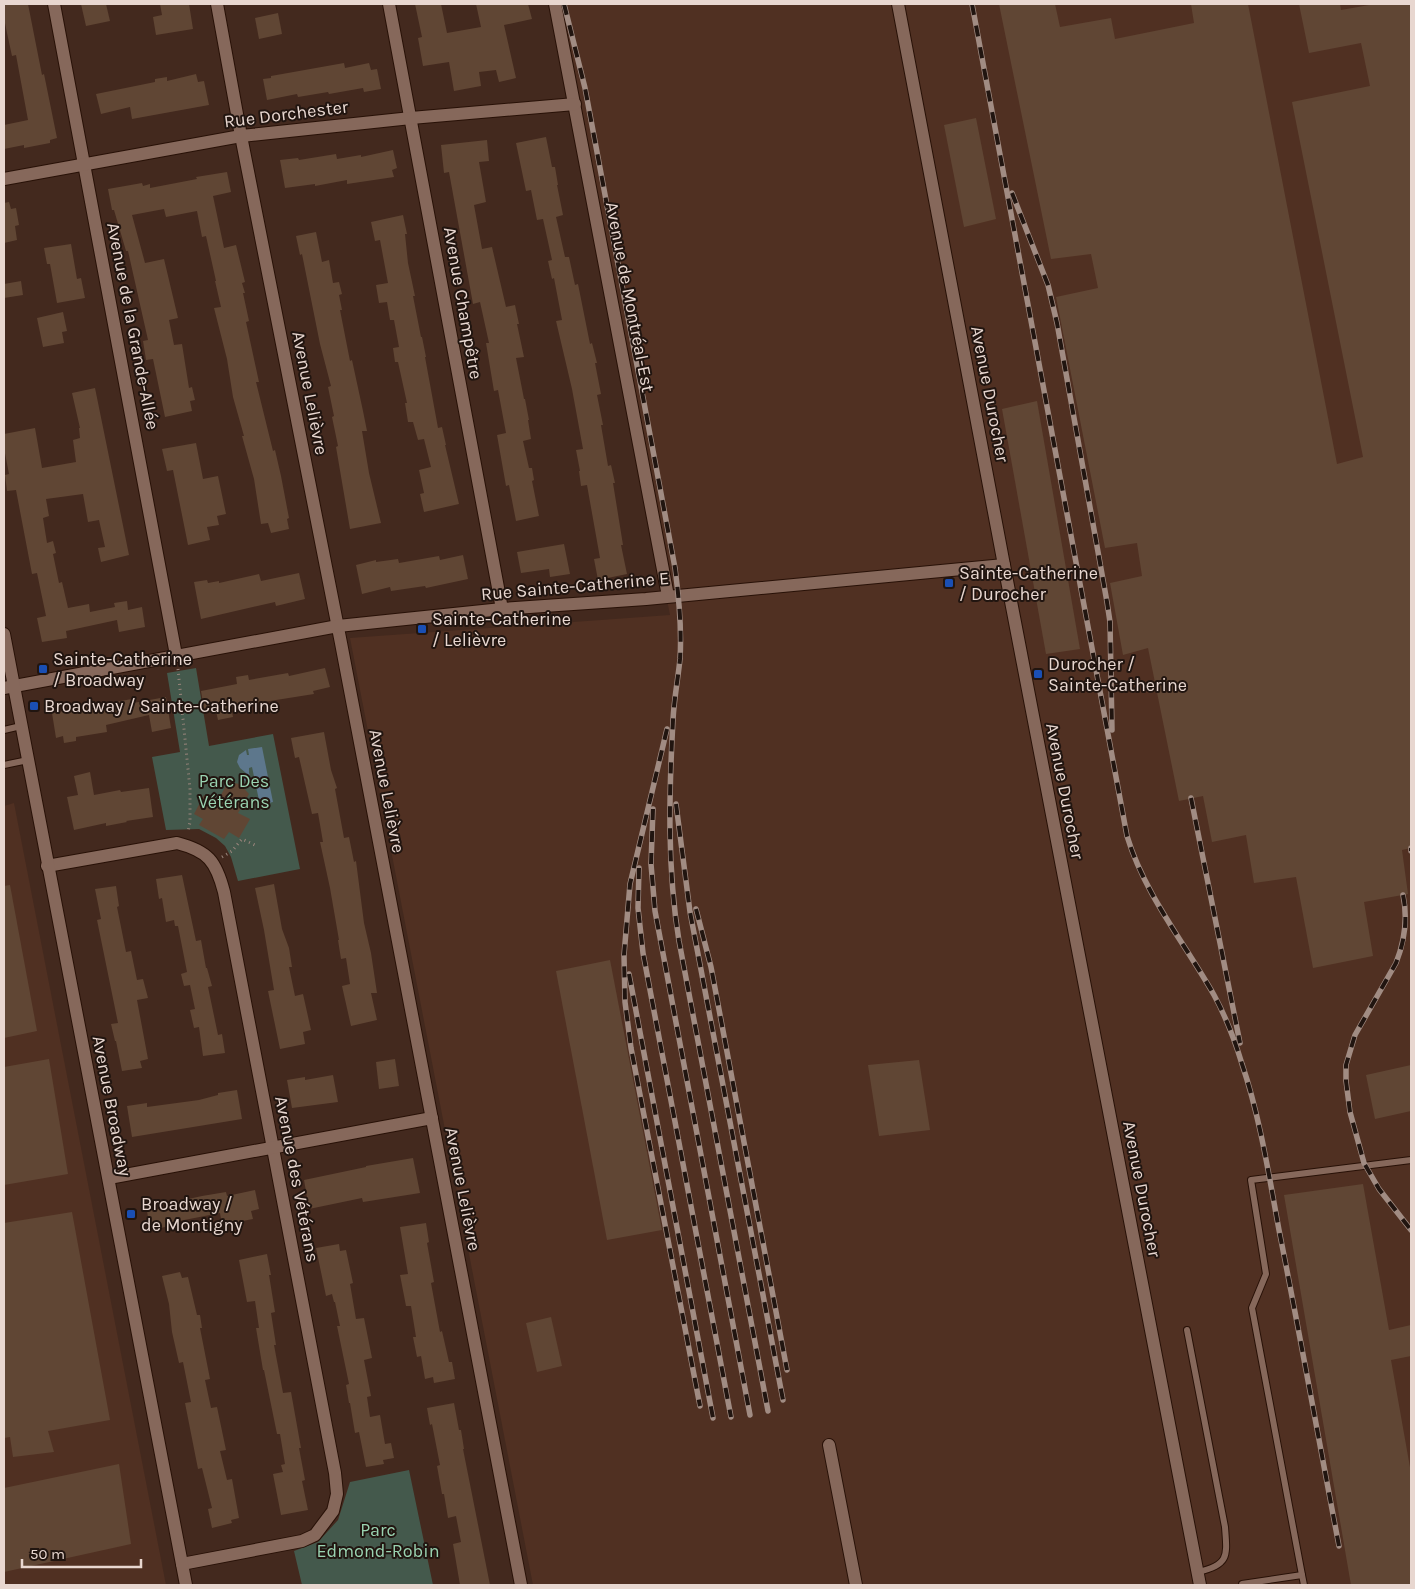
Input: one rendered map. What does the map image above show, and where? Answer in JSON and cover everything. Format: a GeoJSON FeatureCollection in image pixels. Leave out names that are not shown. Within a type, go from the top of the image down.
{"type":"FeatureCollection","features":[{"type":"Feature","properties":{"kind":"street","name":"Avenue de la Grande-Allée"},"geometry":{"type":"LineString","coordinates":[[54,4],[176,655]]}},
{"type":"Feature","properties":{"kind":"street","name":"Avenue Lelièvre"},"geometry":{"type":"LineString","coordinates":[[217,4],[521,1585]]}},
{"type":"Feature","properties":{"kind":"street","name":"Avenue Champêtre"},"geometry":{"type":"LineString","coordinates":[[389,4],[502,609]]}},
{"type":"Feature","properties":{"kind":"street","name":"Avenue de Montréal-Est"},"geometry":{"type":"LineString","coordinates":[[555,4],[576,104],[668,596]]}},
{"type":"Feature","properties":{"kind":"street","name":"Avenue Durocher"},"geometry":{"type":"LineString","coordinates":[[898,4],[1200,1585]]}},
{"type":"Feature","properties":{"kind":"street","name":"Rue Dorchester"},"geometry":{"type":"LineString","coordinates":[[4,179],[241,136],[411,118],[576,104]]}},
{"type":"Feature","properties":{"kind":"street","name":"Rue Sainte-Catherine E"},"geometry":{"type":"LineString","coordinates":[[9,687],[338,626],[502,609],[668,596],[1004,565]]}},
{"type":"Feature","properties":{"kind":"street","name":"Avenue Broadway"},"geometry":{"type":"LineString","coordinates":[[4,634],[9,687],[21,726],[28,760],[186,1585]]}},
{"type":"Feature","properties":{"kind":"street"},"geometry":{"type":"LineString","coordinates":[[47,866],[177,843],[204,853],[213,862]]}},
{"type":"Feature","properties":{"kind":"street","name":"Avenue des Vétérans"},"geometry":{"type":"LineString","coordinates":[[182,1564],[302,1541],[315,1535],[333,1511],[337,1494],[335,1473],[224,892],[219,874],[213,862]]}},
{"type":"Feature","properties":{"kind":"street"},"geometry":{"type":"LineString","coordinates":[[109,1178],[432,1118]]}},
{"type":"Feature","properties":{"kind":"street"},"geometry":{"type":"LineString","coordinates":[[829,1444],[856,1585]]}},
{"type":"Feature","properties":{"kind":"lane"},"geometry":{"type":"LineString","coordinates":[[4,730],[21,726]]}},
{"type":"Feature","properties":{"kind":"lane"},"geometry":{"type":"LineString","coordinates":[[4,765],[28,760]]}},
{"type":"Feature","properties":{"kind":"lane"},"geometry":{"type":"LineString","coordinates":[[1304,1585],[1252,1308],[1266,1274],[1250,1180],[1411,1160]]}},
{"type":"Feature","properties":{"kind":"lane"},"geometry":{"type":"LineString","coordinates":[[1187,1330],[1225,1527],[1227,1553],[1220,1564],[1211,1569],[1198,1572]]}},
{"type":"Feature","properties":{"kind":"lane"},"geometry":{"type":"LineString","coordinates":[[1242,1585],[1302,1574]]}},
{"type":"Feature","properties":{"kind":"path"},"geometry":{"type":"LineString","coordinates":[[176,655],[190,789],[190,822],[186,845]]}},
{"type":"Feature","properties":{"kind":"path"},"geometry":{"type":"LineString","coordinates":[[213,862],[232,851],[242,839],[257,846]]}},
{"type":"Feature","properties":{"kind":"shaded area"},"geometry":{"type":"Polygon","coordinates":[[[550,4],[1411,4],[1411,1585],[533,1585],[350,638],[670,615],[550,4]]]}},
{"type":"Feature","properties":{"kind":"shaded area"},"geometry":{"type":"Polygon","coordinates":[[[14,803],[166,1585],[4,1585],[4,806],[14,803]]]}},
{"type":"Feature","properties":{"kind":"green space","name":"Parc Des Vétérans"},"geometry":{"type":"Polygon","coordinates":[[[196,668],[209,746],[273,734],[300,869],[238,881],[231,857],[225,846],[216,838],[199,829],[166,830],[152,757],[180,752],[167,673],[196,668]]]}},
{"type":"Feature","properties":{"kind":"green space","name":"Parc Edmond-Robin"},"geometry":{"type":"Polygon","coordinates":[[[409,1470],[433,1585],[302,1585],[294,1551],[318,1542],[338,1520],[350,1482],[409,1470]]]}},
{"type":"Feature","properties":{"kind":"water"},"geometry":{"type":"Polygon","coordinates":[[[262,747],[273,802],[260,805],[252,767],[249,768],[249,773],[252,782],[243,780],[246,773],[237,762],[239,755],[246,750],[247,755],[249,755],[248,749],[262,747]]]}},
{"type":"Feature","properties":{"kind":"building"},"geometry":{"type":"Polygon","coordinates":[[[4,4],[28,4],[57,138],[50,140],[50,143],[24,148],[24,145],[4,149],[4,125],[28,120],[16,55],[12,56],[7,33],[4,4]]]}},
{"type":"Feature","properties":{"kind":"building"},"geometry":{"type":"Polygon","coordinates":[[[81,4],[106,4],[110,21],[86,26],[81,4]]]}},
{"type":"Feature","properties":{"kind":"building"},"geometry":{"type":"Polygon","coordinates":[[[160,4],[189,4],[193,29],[156,35],[153,17],[162,15],[160,4]]]}},
{"type":"Feature","properties":{"kind":"building"},"geometry":{"type":"Polygon","coordinates":[[[415,4],[441,4],[447,33],[481,27],[476,4],[528,4],[532,19],[504,25],[516,78],[499,82],[496,70],[479,72],[481,86],[454,91],[449,62],[423,66],[418,38],[422,37],[415,4]]]}},
{"type":"Feature","properties":{"kind":"building"},"geometry":{"type":"Polygon","coordinates":[[[999,4],[1055,4],[1060,27],[1111,18],[1115,39],[1194,23],[1191,4],[1248,4],[1337,464],[1363,457],[1292,102],[1370,86],[1361,43],[1309,53],[1299,4],[1340,4],[1341,10],[1375,4],[1411,4],[1411,848],[1402,850],[1408,894],[1364,902],[1373,956],[1313,968],[1296,877],[1254,883],[1246,835],[1212,842],[1203,796],[1179,801],[1148,648],[1123,655],[1110,583],[1142,576],[1137,543],[1105,548],[1056,297],[1098,288],[1091,254],[1051,259],[999,4]]]}},
{"type":"Feature","properties":{"kind":"building"},"geometry":{"type":"Polygon","coordinates":[[[278,13],[282,34],[259,39],[255,18],[278,13]]]}},
{"type":"Feature","properties":{"kind":"building"},"geometry":{"type":"Polygon","coordinates":[[[344,63],[345,68],[369,63],[371,70],[377,69],[381,89],[364,92],[363,88],[298,97],[297,94],[267,100],[263,79],[344,63]]]}},
{"type":"Feature","properties":{"kind":"building"},"geometry":{"type":"Polygon","coordinates":[[[196,74],[198,82],[204,81],[209,105],[132,119],[130,107],[101,114],[96,94],[155,82],[155,79],[167,77],[167,81],[196,74]]]}},
{"type":"Feature","properties":{"kind":"building"},"geometry":{"type":"Polygon","coordinates":[[[976,118],[996,219],[964,227],[944,125],[976,118]]]}},
{"type":"Feature","properties":{"kind":"building"},"geometry":{"type":"Polygon","coordinates":[[[546,137],[552,167],[555,167],[563,215],[556,217],[565,257],[569,257],[575,285],[578,284],[590,344],[592,343],[597,363],[595,363],[601,394],[597,395],[603,425],[601,425],[608,466],[611,465],[615,483],[613,483],[623,545],[621,545],[627,574],[598,580],[594,559],[600,558],[587,485],[581,486],[576,450],[583,449],[572,389],[556,321],[562,320],[554,278],[552,279],[548,261],[552,260],[543,219],[537,220],[531,190],[526,191],[516,143],[546,137]]]}},
{"type":"Feature","properties":{"kind":"building"},"geometry":{"type":"Polygon","coordinates":[[[487,140],[489,161],[479,162],[486,202],[474,205],[482,249],[492,247],[506,307],[515,305],[519,324],[517,324],[524,357],[516,358],[531,439],[523,441],[529,468],[532,468],[534,480],[532,481],[539,516],[516,521],[509,485],[506,486],[497,435],[506,433],[498,390],[494,391],[486,343],[489,343],[480,302],[473,304],[449,172],[444,173],[441,145],[487,140]]]}},
{"type":"Feature","properties":{"kind":"building"},"geometry":{"type":"Polygon","coordinates":[[[393,150],[397,168],[392,170],[394,177],[347,184],[347,180],[315,186],[315,184],[285,188],[280,160],[298,158],[299,160],[336,154],[337,159],[361,155],[361,157],[393,150]]]}},
{"type":"Feature","properties":{"kind":"building"},"geometry":{"type":"Polygon","coordinates":[[[227,172],[231,192],[213,196],[224,248],[236,245],[245,282],[242,283],[245,293],[243,293],[249,321],[246,322],[259,382],[256,382],[273,451],[275,450],[289,518],[287,519],[289,529],[271,533],[268,523],[261,524],[254,479],[242,436],[244,436],[233,397],[227,359],[214,308],[221,307],[216,281],[206,236],[202,237],[197,211],[166,217],[164,209],[132,215],[145,263],[164,259],[178,318],[169,320],[174,345],[182,344],[189,388],[192,387],[195,400],[190,401],[192,411],[165,417],[153,359],[146,360],[143,341],[148,340],[128,251],[126,251],[114,210],[112,210],[108,189],[142,183],[143,186],[150,184],[150,188],[227,172]]]}},
{"type":"Feature","properties":{"kind":"building"},"geometry":{"type":"Polygon","coordinates":[[[9,202],[11,209],[16,208],[19,225],[15,226],[17,240],[4,243],[4,203],[9,202]]]}},
{"type":"Feature","properties":{"kind":"building"},"geometry":{"type":"Polygon","coordinates":[[[403,215],[407,234],[405,234],[408,263],[415,296],[413,296],[438,428],[442,427],[459,504],[424,512],[420,494],[424,493],[419,470],[431,467],[424,439],[418,440],[413,422],[408,422],[405,403],[407,403],[398,362],[395,362],[393,348],[399,347],[394,320],[390,320],[387,302],[379,303],[376,285],[388,283],[380,240],[375,241],[371,222],[403,215]]]}},
{"type":"Feature","properties":{"kind":"building"},"geometry":{"type":"Polygon","coordinates":[[[316,232],[322,262],[329,260],[333,283],[339,282],[342,294],[339,295],[342,310],[340,310],[367,431],[362,431],[369,473],[381,523],[350,529],[328,387],[331,386],[320,344],[302,254],[300,255],[296,236],[316,232]]]}},
{"type":"Feature","properties":{"kind":"building"},"geometry":{"type":"Polygon","coordinates":[[[71,244],[77,279],[81,278],[85,298],[57,303],[50,264],[47,264],[44,248],[71,244]]]}},
{"type":"Feature","properties":{"kind":"building"},"geometry":{"type":"Polygon","coordinates":[[[21,281],[23,295],[4,298],[4,284],[21,281]]]}},
{"type":"Feature","properties":{"kind":"building"},"geometry":{"type":"Polygon","coordinates":[[[63,312],[67,331],[62,332],[64,343],[43,347],[37,318],[63,312]]]}},
{"type":"Feature","properties":{"kind":"building"},"geometry":{"type":"Polygon","coordinates":[[[95,388],[129,555],[101,562],[98,548],[105,547],[99,520],[88,522],[83,494],[46,499],[49,516],[43,518],[47,543],[53,541],[56,553],[53,554],[59,583],[62,582],[68,608],[89,604],[90,612],[115,607],[114,603],[127,601],[128,610],[142,607],[145,627],[119,632],[117,620],[66,631],[67,638],[42,642],[37,618],[46,616],[37,573],[32,574],[16,490],[7,491],[5,475],[9,474],[4,448],[4,434],[35,428],[42,468],[76,462],[73,440],[80,438],[80,428],[72,393],[95,388]]]}},
{"type":"Feature","properties":{"kind":"building"},"geometry":{"type":"Polygon","coordinates":[[[1037,401],[1080,649],[1046,654],[1002,409],[1037,401]]]}},
{"type":"Feature","properties":{"kind":"building"},"geometry":{"type":"Polygon","coordinates":[[[196,443],[203,479],[218,476],[226,514],[217,516],[219,525],[207,527],[210,540],[188,545],[173,470],[167,471],[162,449],[196,443]]]}},
{"type":"Feature","properties":{"kind":"building"},"geometry":{"type":"Polygon","coordinates":[[[564,544],[570,574],[550,577],[549,569],[521,573],[517,552],[564,544]]]}},
{"type":"Feature","properties":{"kind":"building"},"geometry":{"type":"Polygon","coordinates":[[[463,555],[468,579],[426,588],[425,586],[391,591],[390,587],[362,594],[356,565],[376,560],[376,562],[398,559],[399,563],[439,556],[440,560],[463,555]]]}},
{"type":"Feature","properties":{"kind":"building"},"geometry":{"type":"Polygon","coordinates":[[[299,573],[305,599],[276,606],[275,602],[201,619],[194,582],[207,580],[208,583],[219,581],[219,583],[259,574],[261,581],[299,573]]]}},
{"type":"Feature","properties":{"kind":"building"},"geometry":{"type":"Polygon","coordinates":[[[325,668],[330,687],[313,691],[314,694],[231,707],[233,717],[218,720],[215,707],[204,709],[201,691],[237,684],[236,677],[248,675],[249,680],[288,673],[289,676],[325,668]]]}},
{"type":"Feature","properties":{"kind":"building"},"geometry":{"type":"Polygon","coordinates":[[[166,697],[171,728],[152,732],[149,715],[106,725],[107,732],[76,737],[76,741],[64,743],[63,736],[56,738],[52,713],[132,699],[133,703],[166,697]]]}},
{"type":"Feature","properties":{"kind":"building"},"geometry":{"type":"Polygon","coordinates":[[[324,732],[331,770],[337,788],[335,789],[344,838],[349,837],[354,862],[356,861],[364,923],[377,993],[371,993],[377,1020],[351,1026],[342,986],[350,984],[346,958],[341,959],[330,888],[320,842],[323,842],[318,813],[312,814],[299,757],[295,758],[291,738],[324,732]]]}},
{"type":"Feature","properties":{"kind":"building"},"geometry":{"type":"Polygon","coordinates":[[[90,772],[94,795],[120,790],[121,792],[149,788],[153,817],[106,826],[106,823],[74,830],[67,797],[78,795],[74,776],[90,772]]]}},
{"type":"Feature","properties":{"kind":"building"},"geometry":{"type":"Polygon","coordinates":[[[228,782],[240,784],[249,794],[238,813],[250,819],[239,838],[229,832],[224,839],[199,825],[203,819],[194,814],[204,795],[217,802],[228,782]]]}},
{"type":"Feature","properties":{"kind":"building"},"geometry":{"type":"Polygon","coordinates":[[[182,875],[196,941],[201,940],[206,968],[212,986],[208,987],[218,1035],[222,1034],[225,1053],[203,1056],[199,1027],[194,1028],[190,1010],[195,1009],[190,985],[184,986],[181,974],[187,972],[178,926],[175,926],[174,920],[166,922],[162,898],[159,899],[156,879],[182,875]]]}},
{"type":"Feature","properties":{"kind":"building"},"geometry":{"type":"Polygon","coordinates":[[[274,884],[282,929],[289,948],[292,967],[289,967],[295,996],[303,994],[311,1030],[303,1032],[305,1044],[280,1049],[268,991],[274,990],[255,888],[274,884]]]}},
{"type":"Feature","properties":{"kind":"building"},"geometry":{"type":"Polygon","coordinates":[[[10,885],[37,1031],[4,1038],[4,886],[10,885]]]}},
{"type":"Feature","properties":{"kind":"building"},"geometry":{"type":"Polygon","coordinates":[[[116,886],[119,906],[117,907],[126,952],[131,951],[137,980],[143,979],[148,998],[137,1000],[148,1059],[140,1061],[142,1068],[122,1071],[111,1024],[118,1023],[97,920],[101,919],[95,889],[116,886]]]}},
{"type":"Feature","properties":{"kind":"building"},"geometry":{"type":"Polygon","coordinates":[[[610,960],[662,1230],[607,1240],[556,971],[610,960]]]}},
{"type":"Feature","properties":{"kind":"building"},"geometry":{"type":"Polygon","coordinates":[[[49,1059],[68,1174],[4,1185],[4,1067],[49,1059]]]}},
{"type":"Feature","properties":{"kind":"building"},"geometry":{"type":"Polygon","coordinates":[[[395,1059],[399,1086],[379,1089],[376,1062],[395,1059]]]}},
{"type":"Feature","properties":{"kind":"building"},"geometry":{"type":"Polygon","coordinates":[[[919,1060],[930,1130],[879,1136],[868,1065],[919,1060]]]}},
{"type":"Feature","properties":{"kind":"building"},"geometry":{"type":"Polygon","coordinates":[[[1411,1065],[1411,1111],[1375,1119],[1366,1075],[1411,1065]]]}},
{"type":"Feature","properties":{"kind":"building"},"geometry":{"type":"Polygon","coordinates":[[[333,1075],[338,1102],[292,1108],[287,1080],[305,1077],[305,1080],[333,1075]]]}},
{"type":"Feature","properties":{"kind":"building"},"geometry":{"type":"Polygon","coordinates":[[[237,1090],[242,1119],[132,1137],[127,1106],[147,1103],[147,1107],[199,1100],[218,1095],[218,1093],[237,1090]]]}},
{"type":"Feature","properties":{"kind":"building"},"geometry":{"type":"Polygon","coordinates":[[[413,1158],[420,1193],[363,1202],[362,1198],[309,1209],[304,1180],[413,1158]]]}},
{"type":"Feature","properties":{"kind":"building"},"geometry":{"type":"Polygon","coordinates":[[[1363,1184],[1389,1330],[1411,1325],[1411,1356],[1391,1360],[1411,1473],[1411,1585],[1351,1585],[1284,1195],[1363,1184]]]}},
{"type":"Feature","properties":{"kind":"building"},"geometry":{"type":"Polygon","coordinates":[[[255,1190],[259,1209],[251,1211],[253,1219],[222,1225],[220,1213],[169,1223],[170,1226],[150,1230],[147,1211],[175,1206],[175,1202],[202,1196],[226,1192],[227,1196],[255,1190]]]}},
{"type":"Feature","properties":{"kind":"building"},"geometry":{"type":"Polygon","coordinates":[[[72,1212],[110,1420],[48,1431],[54,1452],[13,1457],[10,1437],[4,1438],[4,1223],[72,1212]]]}},
{"type":"Feature","properties":{"kind":"building"},"geometry":{"type":"Polygon","coordinates":[[[426,1223],[429,1242],[427,1243],[434,1282],[431,1283],[440,1332],[442,1331],[449,1362],[452,1362],[455,1379],[434,1383],[433,1377],[425,1379],[421,1356],[417,1357],[413,1337],[416,1337],[411,1306],[406,1306],[400,1275],[408,1274],[400,1227],[426,1223]]]}},
{"type":"Feature","properties":{"kind":"building"},"geometry":{"type":"Polygon","coordinates":[[[339,1244],[340,1251],[346,1250],[353,1283],[350,1284],[356,1319],[364,1318],[372,1358],[364,1360],[371,1396],[367,1397],[370,1417],[380,1415],[385,1444],[391,1443],[394,1458],[383,1460],[384,1464],[366,1467],[359,1432],[355,1433],[349,1403],[346,1385],[349,1384],[337,1326],[340,1326],[335,1302],[332,1294],[326,1296],[316,1248],[339,1244]]]}},
{"type":"Feature","properties":{"kind":"building"},"geometry":{"type":"Polygon","coordinates":[[[267,1254],[275,1312],[271,1313],[276,1345],[274,1345],[283,1393],[291,1392],[301,1448],[299,1448],[305,1480],[302,1481],[308,1510],[281,1515],[273,1474],[283,1472],[281,1465],[285,1464],[280,1434],[277,1434],[263,1370],[256,1328],[259,1328],[255,1301],[247,1302],[239,1260],[267,1254]]]}},
{"type":"Feature","properties":{"kind":"building"},"geometry":{"type":"Polygon","coordinates":[[[180,1272],[182,1278],[188,1277],[197,1315],[200,1315],[202,1328],[200,1328],[210,1379],[205,1380],[211,1408],[217,1407],[226,1450],[220,1451],[227,1480],[232,1479],[239,1518],[231,1520],[232,1523],[212,1528],[208,1509],[212,1508],[202,1468],[198,1469],[185,1403],[191,1402],[183,1362],[179,1363],[172,1332],[169,1304],[162,1276],[180,1272]]]}},
{"type":"Feature","properties":{"kind":"building"},"geometry":{"type":"Polygon","coordinates":[[[551,1317],[562,1366],[537,1372],[526,1323],[551,1317]]]}},
{"type":"Feature","properties":{"kind":"building"},"geometry":{"type":"Polygon","coordinates":[[[454,1403],[459,1430],[461,1430],[463,1449],[490,1585],[460,1585],[453,1544],[461,1542],[456,1516],[448,1518],[444,1494],[442,1494],[437,1466],[440,1465],[427,1408],[454,1403]]]}},
{"type":"Feature","properties":{"kind":"building"},"geometry":{"type":"Polygon","coordinates":[[[119,1464],[131,1544],[4,1572],[4,1488],[119,1464]]]}},
{"type":"Feature","properties":{"kind":"railway"},"geometry":{"type":"LineString","coordinates":[[564,4],[585,88],[675,568],[681,636],[674,704],[670,803],[672,886],[675,914],[768,1411]]}},
{"type":"Feature","properties":{"kind":"railway"},"geometry":{"type":"LineString","coordinates":[[972,4],[1127,836],[1144,878],[1218,1003],[1233,1038],[1248,1084],[1268,1168],[1339,1546]]}},
{"type":"Feature","properties":{"kind":"railway"},"geometry":{"type":"LineString","coordinates":[[1012,193],[1048,285],[1057,323],[1110,622],[1112,730]]}},
{"type":"Feature","properties":{"kind":"railway"},"geometry":{"type":"LineString","coordinates":[[667,729],[630,884],[624,955],[625,1002],[631,1048],[700,1406]]}},
{"type":"Feature","properties":{"kind":"railway"},"geometry":{"type":"LineString","coordinates":[[1191,798],[1240,1043]]}},
{"type":"Feature","properties":{"kind":"railway"},"geometry":{"type":"LineString","coordinates":[[676,804],[690,912],[783,1400]]}},
{"type":"Feature","properties":{"kind":"railway"},"geometry":{"type":"LineString","coordinates":[[653,809],[651,864],[655,911],[750,1415]]}},
{"type":"Feature","properties":{"kind":"railway"},"geometry":{"type":"LineString","coordinates":[[639,868],[638,908],[643,953],[731,1417]]}},
{"type":"Feature","properties":{"kind":"railway"},"geometry":{"type":"LineString","coordinates":[[1403,895],[1405,921],[1399,954],[1396,963],[1355,1035],[1346,1065],[1346,1081],[1350,1112],[1364,1163],[1379,1189],[1411,1230]]}},
{"type":"Feature","properties":{"kind":"railway"},"geometry":{"type":"LineString","coordinates":[[696,909],[711,967],[787,1370]]}},
{"type":"Feature","properties":{"kind":"railway"},"geometry":{"type":"LineString","coordinates":[[629,974],[713,1418]]}},
{"type":"Feature","properties":{"kind":"place","name":"Sainte-Catherine / Durocher"},"geometry":{"type":"Point","coordinates":[949,583]}},
{"type":"Feature","properties":{"kind":"place","name":"Sainte-Catherine / Lelièvre"},"geometry":{"type":"Point","coordinates":[422,629]}},
{"type":"Feature","properties":{"kind":"place","name":"Sainte-Catherine / Broadway"},"geometry":{"type":"Point","coordinates":[43,669]}},
{"type":"Feature","properties":{"kind":"place","name":"Durocher / Sainte-Catherine"},"geometry":{"type":"Point","coordinates":[1038,674]}},
{"type":"Feature","properties":{"kind":"place","name":"Broadway / Sainte-Catherine"},"geometry":{"type":"Point","coordinates":[34,706]}},
{"type":"Feature","properties":{"kind":"place","name":"Broadway / de Montigny"},"geometry":{"type":"Point","coordinates":[131,1214]}}]}
